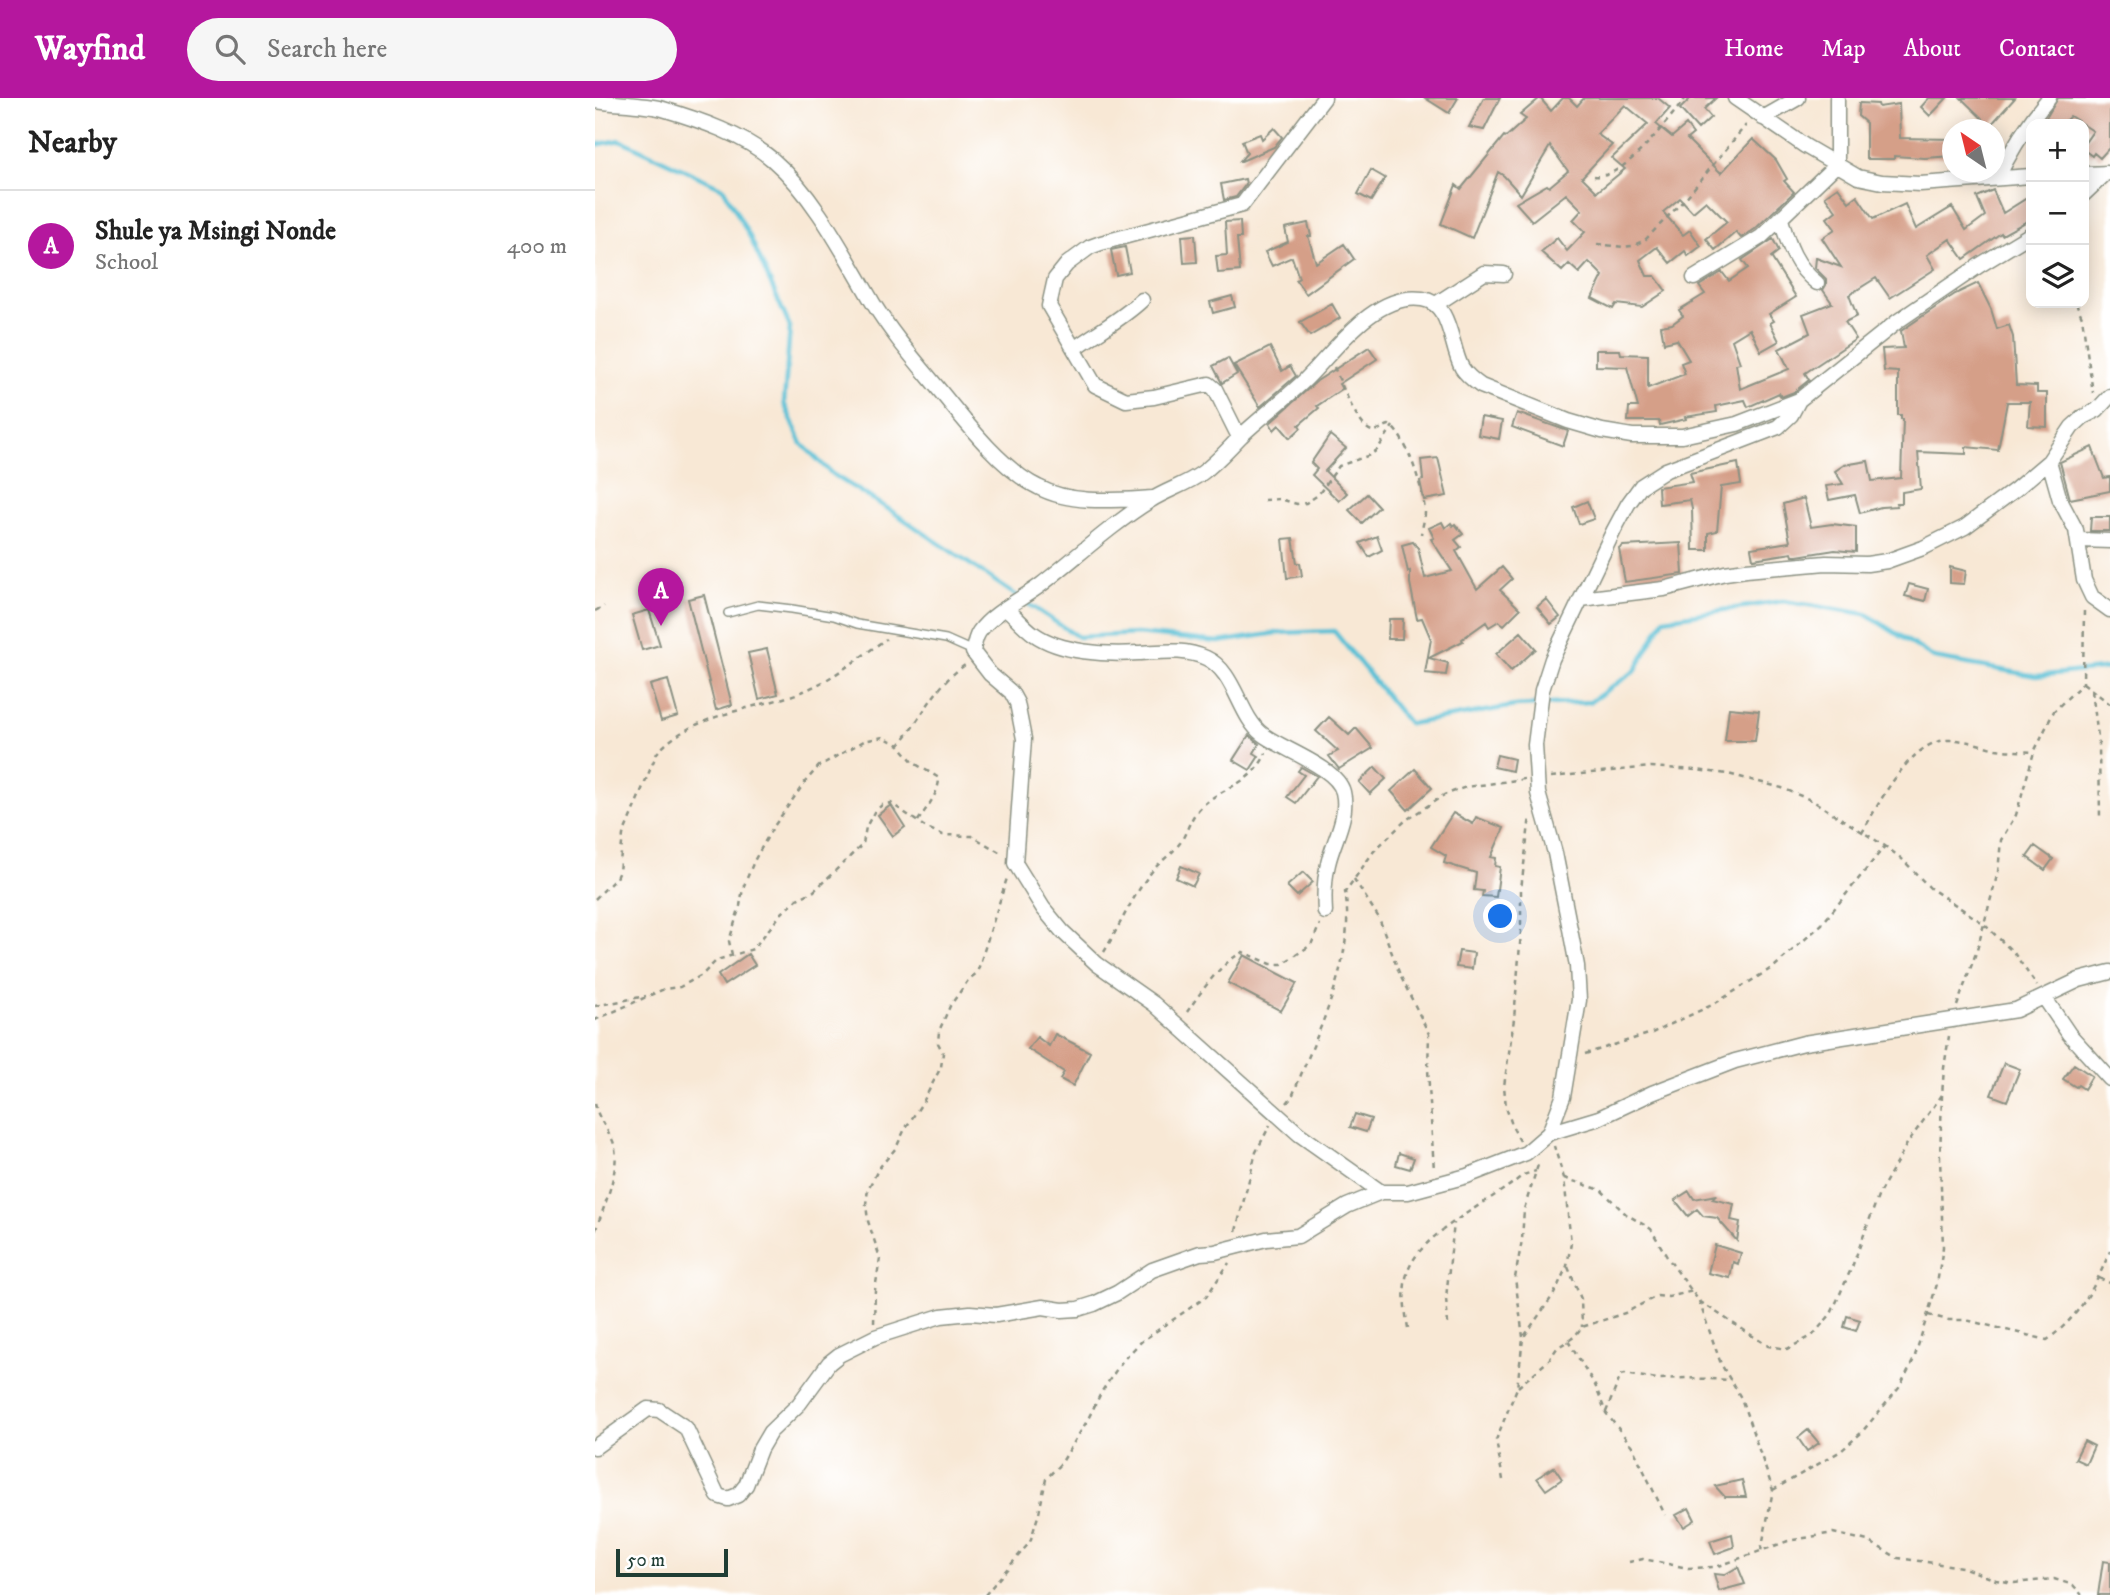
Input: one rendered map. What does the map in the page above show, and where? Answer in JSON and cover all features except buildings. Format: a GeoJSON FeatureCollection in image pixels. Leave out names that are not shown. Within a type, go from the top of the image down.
{"type":"FeatureCollection","features":[{"type":"Feature","properties":{"kind":"street"},"geometry":{"type":"LineString","coordinates":[[1240,437],[1215,389],[1209,384],[1154,397],[1126,400],[1095,385],[1049,306],[1055,279],[1067,264],[1090,247],[1242,205],[1324,98]]}},
{"type":"Feature","properties":{"kind":"street"},"geometry":{"type":"LineString","coordinates":[[1734,98],[1858,177],[1882,182],[1960,182]]}},
{"type":"Feature","properties":{"kind":"street"},"geometry":{"type":"LineString","coordinates":[[1759,116],[1798,98]]}},
{"type":"Feature","properties":{"kind":"street"},"geometry":{"type":"LineString","coordinates":[[1694,278],[1742,250],[1781,219],[1837,164],[1837,98]]}},
{"type":"Feature","properties":{"kind":"street"},"geometry":{"type":"LineString","coordinates":[[2005,165],[2017,142],[2049,98]]}},
{"type":"Feature","properties":{"kind":"street"},"geometry":{"type":"LineString","coordinates":[[595,101],[674,113],[739,139],[773,160],[805,195],[905,350],[986,446],[1037,487],[1061,495],[1096,499],[1154,498]]}},
{"type":"Feature","properties":{"kind":"street"},"geometry":{"type":"LineString","coordinates":[[2089,174],[2108,173]]}},
{"type":"Feature","properties":{"kind":"street"},"geometry":{"type":"LineString","coordinates":[[2089,190],[2108,173]]}},
{"type":"Feature","properties":{"kind":"street"},"geometry":{"type":"LineString","coordinates":[[2005,177],[2026,176]]}},
{"type":"Feature","properties":{"kind":"street"},"geometry":{"type":"LineString","coordinates":[[1781,219],[1787,241],[1800,268],[1817,283]]}},
{"type":"Feature","properties":{"kind":"street"},"geometry":{"type":"LineString","coordinates":[[1381,1192],[1299,1134],[1154,1004],[1097,964],[1062,931],[1043,908],[1015,863],[1024,739],[1021,716],[1011,692],[990,674],[975,655],[978,632],[1100,536],[1154,498],[1200,475],[1305,380],[1353,329],[1374,313],[1393,304],[1424,299],[1436,304],[1447,323],[1456,354],[1470,378],[1481,386],[1567,421],[1602,431],[1656,437],[1682,436],[1737,425],[1799,400],[1898,321],[1979,265],[2026,237]]}},
{"type":"Feature","properties":{"kind":"street"},"geometry":{"type":"LineString","coordinates":[[1436,304],[1485,273],[1504,274]]}},
{"type":"Feature","properties":{"kind":"street"},"geometry":{"type":"LineString","coordinates":[[1075,349],[1142,300]]}},
{"type":"Feature","properties":{"kind":"street"},"geometry":{"type":"LineString","coordinates":[[1581,599],[1664,589],[1756,568],[1867,564],[1887,561],[1923,548],[1965,527],[2016,489],[2049,461],[2083,417],[2097,410],[2110,396]]}},
{"type":"Feature","properties":{"kind":"street"},"geometry":{"type":"LineString","coordinates":[[1549,1133],[1563,1097],[1579,1000],[1577,966],[1555,853],[1538,793],[1535,745],[1542,690],[1552,659],[1614,530],[1641,486],[1666,470],[1778,427],[1791,415],[1799,400]]}},
{"type":"Feature","properties":{"kind":"street"},"geometry":{"type":"LineString","coordinates":[[2049,461],[2060,500],[2068,511],[2078,540],[2084,580],[2092,597],[2110,610]]}},
{"type":"Feature","properties":{"kind":"street"},"geometry":{"type":"LineString","coordinates":[[2078,540],[2110,541]]}},
{"type":"Feature","properties":{"kind":"street"},"geometry":{"type":"LineString","coordinates":[[1009,607],[1033,633],[1051,644],[1106,652],[1187,651],[1209,659],[1233,686],[1254,725],[1262,734],[1301,755],[1332,777],[1343,790],[1344,809],[1324,883],[1325,912]]}},
{"type":"Feature","properties":{"kind":"street"},"geometry":{"type":"LineString","coordinates":[[595,1447],[648,1409],[659,1410],[686,1427],[714,1488],[719,1496],[728,1499],[738,1494],[745,1485],[770,1432],[799,1404],[829,1363],[875,1336],[941,1316],[970,1313],[996,1315],[1043,1307],[1078,1309],[1117,1293],[1151,1270],[1200,1253],[1266,1239],[1298,1236],[1347,1206],[1381,1192],[1408,1192],[1467,1176],[1526,1153],[1549,1133],[1599,1118],[1652,1093],[1735,1061],[1804,1043],[2016,1010],[2078,980],[2110,972]]}},
{"type":"Feature","properties":{"kind":"street"},"geometry":{"type":"LineString","coordinates":[[2045,997],[2069,1034],[2110,1079]]}},
{"type":"Feature","properties":{"kind":"lane"},"geometry":{"type":"LineString","coordinates":[[728,612],[758,605],[834,616],[857,624],[946,639],[975,655]]}},
{"type":"Feature","properties":{"kind":"path"},"geometry":{"type":"LineString","coordinates":[[1594,176],[1612,173],[1628,162],[1686,98]]}},
{"type":"Feature","properties":{"kind":"path"},"geometry":{"type":"LineString","coordinates":[[1597,244],[1623,247],[1645,240],[1759,116]]}},
{"type":"Feature","properties":{"kind":"path"},"geometry":{"type":"LineString","coordinates":[[2079,308],[2097,410]]}},
{"type":"Feature","properties":{"kind":"path"},"geometry":{"type":"LineString","coordinates":[[1328,355],[1356,415],[1367,429],[1374,431],[1385,425],[1393,426]]}},
{"type":"Feature","properties":{"kind":"path"},"geometry":{"type":"LineString","coordinates":[[1264,500],[1280,499],[1306,503],[1318,495],[1339,466],[1377,450],[1393,426]]}},
{"type":"Feature","properties":{"kind":"path"},"geometry":{"type":"LineString","coordinates":[[1393,426],[1411,459],[1417,478],[1425,512],[1421,534]]}},
{"type":"Feature","properties":{"kind":"path"},"geometry":{"type":"LineString","coordinates":[[1773,1490],[1841,1451],[1881,1412],[1899,1388],[1914,1359],[1937,1284],[1943,1247],[1940,1157],[1942,1095],[1953,1018],[1998,872],[2001,840],[2016,815],[2034,752],[2054,711],[2083,683],[2082,616],[2085,604],[2092,597]]}},
{"type":"Feature","properties":{"kind":"path"},"geometry":{"type":"LineString","coordinates":[[595,611],[604,606]]}},
{"type":"Feature","properties":{"kind":"path"},"geometry":{"type":"LineString","coordinates":[[595,898],[616,878],[621,862],[623,835],[657,753],[665,744],[699,723],[804,691],[897,631]]}},
{"type":"Feature","properties":{"kind":"path"},"geometry":{"type":"LineString","coordinates":[[899,745],[948,677],[975,655]]}},
{"type":"Feature","properties":{"kind":"path"},"geometry":{"type":"LineString","coordinates":[[2083,683],[2110,704]]}},
{"type":"Feature","properties":{"kind":"path"},"geometry":{"type":"LineString","coordinates":[[2092,691],[2099,744],[2100,819]]}},
{"type":"Feature","properties":{"kind":"path"},"geometry":{"type":"LineString","coordinates":[[732,955],[729,941],[743,888],[754,861],[772,829],[819,766],[864,741],[883,737],[899,745],[904,754],[939,778],[934,797],[918,821]]}},
{"type":"Feature","properties":{"kind":"path"},"geometry":{"type":"LineString","coordinates":[[1097,964],[1142,887],[1154,869],[1181,842],[1196,813],[1226,789],[1244,782],[1256,771],[1271,740]]}},
{"type":"Feature","properties":{"kind":"path"},"geometry":{"type":"LineString","coordinates":[[1861,833],[1887,791],[1916,754],[1932,743],[1964,741],[1993,748],[2034,752]]}},
{"type":"Feature","properties":{"kind":"path"},"geometry":{"type":"LineString","coordinates":[[1178,1025],[1207,985],[1236,956],[1243,952],[1271,964],[1282,964],[1311,945],[1325,912],[1345,892],[1374,852],[1406,820],[1444,794],[1502,781],[1651,767],[1728,774],[1782,788],[1813,801],[1885,846],[1930,888],[1983,923],[2014,953],[2045,997]]}},
{"type":"Feature","properties":{"kind":"path"},"geometry":{"type":"LineString","coordinates":[[595,1006],[686,984],[702,975],[717,960],[753,949],[782,913],[797,899],[814,891],[863,844],[866,827],[874,812],[881,806],[891,803],[943,835],[972,836],[1015,863],[1000,896],[977,973],[969,979],[950,1006],[940,1031],[938,1043],[943,1053],[941,1067],[919,1110],[868,1189],[868,1221],[880,1258],[874,1311],[875,1336]]}},
{"type":"Feature","properties":{"kind":"path"},"geometry":{"type":"LineString","coordinates":[[1526,1153],[1506,1107],[1504,1086],[1514,1019],[1521,932],[1521,889],[1531,810]]}},
{"type":"Feature","properties":{"kind":"path"},"geometry":{"type":"LineString","coordinates":[[1568,1060],[1652,1033],[1714,1004],[1775,966],[1822,924],[1885,846]]}},
{"type":"Feature","properties":{"kind":"path"},"geometry":{"type":"LineString","coordinates":[[1354,879],[1379,918],[1400,975],[1429,1034],[1428,1069],[1434,1185]]}},
{"type":"Feature","properties":{"kind":"path"},"geometry":{"type":"LineString","coordinates":[[985,1595],[1030,1542],[1047,1479],[1062,1462],[1102,1391],[1123,1360],[1142,1340],[1206,1297],[1236,1247],[1256,1152],[1277,1114],[1293,1097],[1343,961],[1349,912],[1345,892]]}},
{"type":"Feature","properties":{"kind":"path"},"geometry":{"type":"LineString","coordinates":[[595,1020],[649,995]]}},
{"type":"Feature","properties":{"kind":"path"},"geometry":{"type":"LineString","coordinates":[[1699,1301],[1768,1346],[1787,1349],[1812,1336],[1831,1314],[1852,1268],[1879,1195],[1898,1159],[1942,1095]]}},
{"type":"Feature","properties":{"kind":"path"},"geometry":{"type":"LineString","coordinates":[[595,1104],[601,1122],[612,1139],[615,1153],[613,1181],[595,1232]]}},
{"type":"Feature","properties":{"kind":"path"},"geometry":{"type":"LineString","coordinates":[[1523,1338],[1548,1304],[1567,1266],[1571,1243],[1564,1178],[1549,1133]]}},
{"type":"Feature","properties":{"kind":"path"},"geometry":{"type":"LineString","coordinates":[[1503,1480],[1496,1440],[1517,1388],[1523,1338],[1514,1278],[1522,1240],[1524,1209],[1540,1158]]}},
{"type":"Feature","properties":{"kind":"path"},"geometry":{"type":"LineString","coordinates":[[1408,1328],[1404,1291],[1407,1273],[1428,1240],[1523,1175],[1536,1171]]}},
{"type":"Feature","properties":{"kind":"path"},"geometry":{"type":"LineString","coordinates":[[1564,1178],[1601,1190],[1626,1214],[1651,1229],[1667,1257],[1699,1301],[1714,1348],[1741,1398],[1773,1490],[1761,1551]]}},
{"type":"Feature","properties":{"kind":"path"},"geometry":{"type":"LineString","coordinates":[[1448,1324],[1446,1298],[1454,1223]]}},
{"type":"Feature","properties":{"kind":"path"},"geometry":{"type":"LineString","coordinates":[[1928,1315],[1949,1320],[1966,1320],[2047,1340],[2092,1293],[2110,1251]]}},
{"type":"Feature","properties":{"kind":"path"},"geometry":{"type":"LineString","coordinates":[[1567,1266],[1581,1299],[1582,1327]]}},
{"type":"Feature","properties":{"kind":"path"},"geometry":{"type":"LineString","coordinates":[[2099,1278],[2110,1283]]}},
{"type":"Feature","properties":{"kind":"path"},"geometry":{"type":"LineString","coordinates":[[1517,1388],[1582,1327],[1625,1313],[1657,1297],[1693,1291]]}},
{"type":"Feature","properties":{"kind":"path"},"geometry":{"type":"LineString","coordinates":[[1568,1341],[1595,1385],[1606,1413],[1632,1446],[1665,1515]]}},
{"type":"Feature","properties":{"kind":"path"},"geometry":{"type":"LineString","coordinates":[[1606,1413],[1621,1375],[1657,1379],[1731,1380]]}},
{"type":"Feature","properties":{"kind":"path"},"geometry":{"type":"LineString","coordinates":[[1629,1562],[1643,1559],[1701,1568],[1716,1567],[1788,1541],[1833,1533],[1868,1541],[1898,1558],[1962,1567],[1996,1580],[2014,1583],[2054,1579],[2073,1585],[2082,1595]]}},
{"type":"Feature","properties":{"kind":"waterway"},"geometry":{"type":"LineString","coordinates":[[595,145],[620,140],[723,188],[750,237],[790,327],[784,403],[802,444],[832,474],[1017,596]]}},
{"type":"Feature","properties":{"kind":"waterway"},"geometry":{"type":"LineString","coordinates":[[1024,601],[1078,637],[1137,634],[1219,642],[1277,633],[1334,631],[1409,724],[1515,706],[1590,702],[1635,671],[1664,619],[1783,601],[1866,614],[1934,658],[2036,676],[2110,668]]}},
{"type":"Feature","properties":{"kind":"place","name":"Shule ya Msingi Nonde"},"geometry":{"type":"Point","coordinates":[661,626]}}]}
